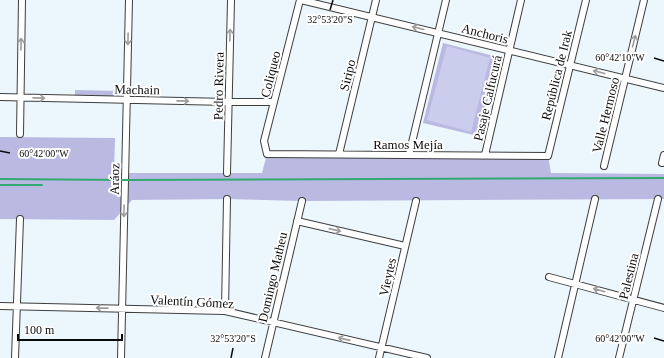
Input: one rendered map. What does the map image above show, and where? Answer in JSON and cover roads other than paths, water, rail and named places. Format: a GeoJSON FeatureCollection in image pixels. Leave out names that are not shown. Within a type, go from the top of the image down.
{"type":"FeatureCollection","features":[{"type":"Feature","properties":{"kind":"street"},"geometry":{"type":"LineString","coordinates":[[20,134],[22,0]]}},
{"type":"Feature","properties":{"kind":"street","name":"Aráoz"},"geometry":{"type":"LineString","coordinates":[[121,358],[129,0]]}},
{"type":"Feature","properties":{"kind":"street","name":"Pedro Rivera"},"geometry":{"type":"LineString","coordinates":[[227,173],[231,0]]}},
{"type":"Feature","properties":{"kind":"street","name":"Anchoris"},"geometry":{"type":"LineString","coordinates":[[301,0],[664,88]]}},
{"type":"Feature","properties":{"kind":"street","name":"Coliqueo"},"geometry":{"type":"LineString","coordinates":[[267,154],[264,141],[301,0]]}},
{"type":"Feature","properties":{"kind":"street","name":"Siripo"},"geometry":{"type":"LineString","coordinates":[[339,154],[376,0]]}},
{"type":"Feature","properties":{"kind":"street"},"geometry":{"type":"LineString","coordinates":[[409,155],[446,0]]}},
{"type":"Feature","properties":{"kind":"street","name":"Pasaje Calfucurá"},"geometry":{"type":"LineString","coordinates":[[485,155],[521,0]]}},
{"type":"Feature","properties":{"kind":"street","name":"República de Irak"},"geometry":{"type":"LineString","coordinates":[[548,156],[586,0]]}},
{"type":"Feature","properties":{"kind":"street","name":"Valle Hermoso"},"geometry":{"type":"LineString","coordinates":[[604,166],[644,0]]}},
{"type":"Feature","properties":{"kind":"street","name":"Machain"},"geometry":{"type":"LineString","coordinates":[[0,97],[274,102]]}},
{"type":"Feature","properties":{"kind":"street","name":"Ramos Mejía"},"geometry":{"type":"LineString","coordinates":[[267,154],[548,156]]}},
{"type":"Feature","properties":{"kind":"street"},"geometry":{"type":"LineString","coordinates":[[662,163],[664,155]]}},
{"type":"Feature","properties":{"kind":"street"},"geometry":{"type":"LineString","coordinates":[[225,311],[227,199]]}},
{"type":"Feature","properties":{"kind":"street"},"geometry":{"type":"LineString","coordinates":[[558,358],[596,199]]}},
{"type":"Feature","properties":{"kind":"street","name":"Palestina"},"geometry":{"type":"LineString","coordinates":[[619,358],[658,199]]}},
{"type":"Feature","properties":{"kind":"street","name":"Domingo Matheu"},"geometry":{"type":"LineString","coordinates":[[265,358],[302,201]]}},
{"type":"Feature","properties":{"kind":"street","name":"Vieytes"},"geometry":{"type":"LineString","coordinates":[[379,358],[416,201]]}},
{"type":"Feature","properties":{"kind":"street"},"geometry":{"type":"LineString","coordinates":[[15,358],[20,219]]}},
{"type":"Feature","properties":{"kind":"street"},"geometry":{"type":"LineString","coordinates":[[297,221],[405,246]]}},
{"type":"Feature","properties":{"kind":"street"},"geometry":{"type":"LineString","coordinates":[[549,277],[664,308]]}},
{"type":"Feature","properties":{"kind":"street","name":"Valentín Gómez"},"geometry":{"type":"LineString","coordinates":[[0,306],[225,311],[427,358]]}},
{"type":"Feature","properties":{"kind":"railway"},"geometry":{"type":"LineString","coordinates":[[0,179],[664,178]]}},
{"type":"Feature","properties":{"kind":"railway"},"geometry":{"type":"LineString","coordinates":[[0,185],[42,185]]}}]}
